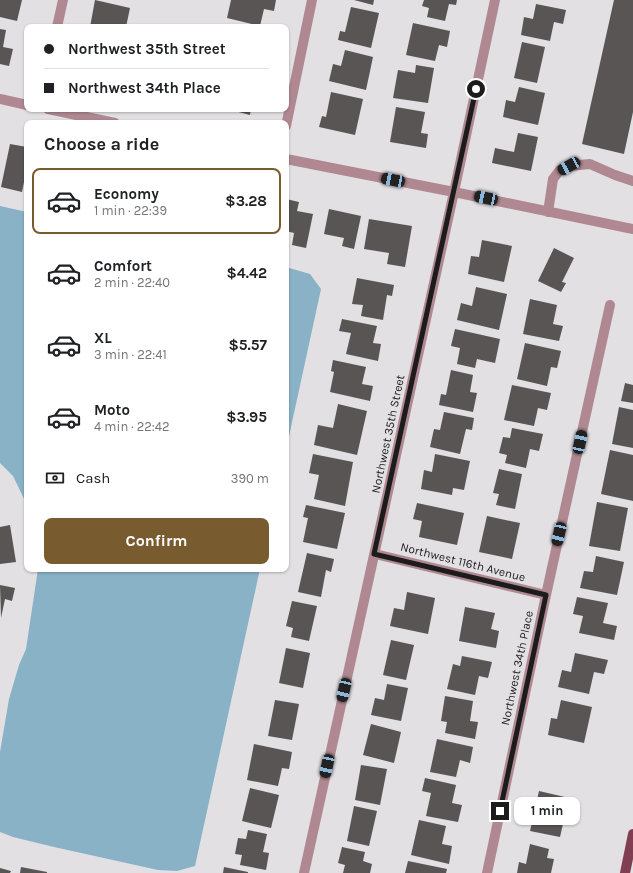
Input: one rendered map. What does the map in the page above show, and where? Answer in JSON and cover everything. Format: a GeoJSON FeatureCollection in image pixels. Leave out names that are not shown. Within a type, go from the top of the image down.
{"type":"FeatureCollection","features":[{"type":"Feature","properties":{"kind":"main road"},"geometry":{"type":"LineString","coordinates":[[625,873],[633,834]]}},
{"type":"Feature","properties":{"kind":"street"},"geometry":{"type":"LineString","coordinates":[[58,24],[62,0]]}},
{"type":"Feature","properties":{"kind":"street"},"geometry":{"type":"LineString","coordinates":[[289,111],[312,0]]}},
{"type":"Feature","properties":{"kind":"street","name":"Northwest 35th Street"},"geometry":{"type":"LineString","coordinates":[[304,873],[495,0]]}},
{"type":"Feature","properties":{"kind":"street"},"geometry":{"type":"LineString","coordinates":[[0,99],[24,103]]}},
{"type":"Feature","properties":{"kind":"street"},"geometry":{"type":"LineString","coordinates":[[62,112],[101,120]]}},
{"type":"Feature","properties":{"kind":"street"},"geometry":{"type":"LineString","coordinates":[[289,160],[454,192],[633,230]]}},
{"type":"Feature","properties":{"kind":"street"},"geometry":{"type":"LineString","coordinates":[[548,212],[553,179],[560,170],[569,166],[590,164],[633,181]]}},
{"type":"Feature","properties":{"kind":"street","name":"Northwest 34th Place"},"geometry":{"type":"LineString","coordinates":[[487,873],[610,305]]}},
{"type":"Feature","properties":{"kind":"street","name":"Northwest 116th Avenue"},"geometry":{"type":"LineString","coordinates":[[374,554],[546,595]]}},
{"type":"Feature","properties":{"kind":"water"},"geometry":{"type":"Polygon","coordinates":[[[0,206],[24,211],[24,499],[13,476],[0,463],[0,206]]]}},
{"type":"Feature","properties":{"kind":"water"},"geometry":{"type":"Polygon","coordinates":[[[289,268],[310,274],[321,289],[289,436],[289,268]]]}},
{"type":"Feature","properties":{"kind":"water"},"geometry":{"type":"Polygon","coordinates":[[[38,572],[259,572],[195,866],[177,871],[158,870],[54,847],[13,837],[0,832],[0,752],[9,699],[19,665],[26,649],[38,572]]]}},
{"type":"Feature","properties":{"kind":"building"},"geometry":{"type":"Polygon","coordinates":[[[0,0],[22,0],[17,21],[0,17],[0,0]]]}},
{"type":"Feature","properties":{"kind":"building"},"geometry":{"type":"Polygon","coordinates":[[[95,0],[130,8],[127,24],[91,24],[95,0]]]}},
{"type":"Feature","properties":{"kind":"building"},"geometry":{"type":"Polygon","coordinates":[[[231,0],[276,0],[274,11],[264,9],[260,24],[252,24],[227,18],[231,0]]]}},
{"type":"Feature","properties":{"kind":"building"},"geometry":{"type":"Polygon","coordinates":[[[354,0],[374,0],[373,5],[354,0]]]}},
{"type":"Feature","properties":{"kind":"building"},"geometry":{"type":"Polygon","coordinates":[[[424,0],[457,0],[456,5],[449,4],[445,21],[427,17],[429,8],[422,6],[424,0]]]}},
{"type":"Feature","properties":{"kind":"building"},"geometry":{"type":"Polygon","coordinates":[[[614,0],[633,0],[633,112],[624,154],[582,144],[614,0]]]}},
{"type":"Feature","properties":{"kind":"building"},"geometry":{"type":"Polygon","coordinates":[[[536,4],[566,10],[563,24],[554,22],[550,41],[521,35],[524,17],[533,19],[536,4]]]}},
{"type":"Feature","properties":{"kind":"building"},"geometry":{"type":"Polygon","coordinates":[[[351,7],[379,13],[371,48],[338,40],[340,31],[345,32],[351,7]]]}},
{"type":"Feature","properties":{"kind":"building"},"geometry":{"type":"Polygon","coordinates":[[[413,23],[450,31],[447,47],[439,45],[435,61],[406,55],[413,23]]]}},
{"type":"Feature","properties":{"kind":"building"},"geometry":{"type":"Polygon","coordinates":[[[0,29],[6,30],[3,47],[13,49],[9,66],[0,64],[0,29]]]}},
{"type":"Feature","properties":{"kind":"building"},"geometry":{"type":"Polygon","coordinates":[[[522,42],[545,47],[537,83],[514,78],[522,42]]]}},
{"type":"Feature","properties":{"kind":"building"},"geometry":{"type":"Polygon","coordinates":[[[345,50],[373,57],[366,90],[329,81],[333,64],[341,66],[345,50]]]}},
{"type":"Feature","properties":{"kind":"building"},"geometry":{"type":"Polygon","coordinates":[[[416,65],[434,68],[428,103],[393,98],[398,70],[415,73],[416,65]]]}},
{"type":"Feature","properties":{"kind":"building"},"geometry":{"type":"Polygon","coordinates":[[[519,87],[545,93],[538,125],[503,117],[506,100],[515,102],[519,87]]]}},
{"type":"Feature","properties":{"kind":"building"},"geometry":{"type":"Polygon","coordinates":[[[331,92],[363,99],[355,135],[319,127],[322,116],[326,117],[331,92]]]}},
{"type":"Feature","properties":{"kind":"building"},"geometry":{"type":"Polygon","coordinates":[[[396,107],[425,112],[421,133],[428,134],[426,148],[390,142],[396,107]]]}},
{"type":"Feature","properties":{"kind":"building"},"geometry":{"type":"Polygon","coordinates":[[[238,112],[250,112],[250,115],[238,112]]]}},
{"type":"Feature","properties":{"kind":"building"},"geometry":{"type":"Polygon","coordinates":[[[518,133],[538,137],[531,171],[492,163],[495,148],[514,152],[518,133]]]}},
{"type":"Feature","properties":{"kind":"building"},"geometry":{"type":"Polygon","coordinates":[[[10,144],[24,146],[24,182],[22,192],[1,187],[10,144]]]}},
{"type":"Feature","properties":{"kind":"building"},"geometry":{"type":"Polygon","coordinates":[[[289,200],[299,202],[297,211],[313,214],[306,248],[292,245],[294,233],[289,232],[289,200]]]}},
{"type":"Feature","properties":{"kind":"building"},"geometry":{"type":"Polygon","coordinates":[[[329,209],[361,216],[354,249],[342,246],[344,238],[324,234],[329,209]]]}},
{"type":"Feature","properties":{"kind":"building"},"geometry":{"type":"Polygon","coordinates":[[[369,219],[412,226],[405,267],[387,264],[389,253],[364,249],[369,219]]]}},
{"type":"Feature","properties":{"kind":"building"},"geometry":{"type":"Polygon","coordinates":[[[482,240],[512,246],[504,282],[468,274],[471,256],[479,257],[482,240]]]}},
{"type":"Feature","properties":{"kind":"building"},"geometry":{"type":"Polygon","coordinates":[[[554,248],[574,258],[562,282],[566,283],[561,292],[538,281],[554,248]]]}},
{"type":"Feature","properties":{"kind":"building"},"geometry":{"type":"Polygon","coordinates":[[[357,278],[394,285],[392,296],[387,295],[383,320],[361,316],[363,305],[352,304],[357,278]]]}},
{"type":"Feature","properties":{"kind":"building"},"geometry":{"type":"Polygon","coordinates":[[[476,287],[507,294],[499,330],[457,320],[461,303],[472,306],[476,287]]]}},
{"type":"Feature","properties":{"kind":"building"},"geometry":{"type":"Polygon","coordinates":[[[530,299],[557,305],[553,324],[563,326],[559,341],[523,334],[530,299]]]}},
{"type":"Feature","properties":{"kind":"building"},"geometry":{"type":"Polygon","coordinates":[[[342,319],[377,326],[373,343],[381,344],[378,361],[346,354],[351,333],[339,331],[342,319]]]}},
{"type":"Feature","properties":{"kind":"building"},"geometry":{"type":"Polygon","coordinates":[[[455,329],[500,339],[495,363],[477,359],[475,368],[457,364],[460,348],[451,346],[455,329]]]}},
{"type":"Feature","properties":{"kind":"building"},"geometry":{"type":"Polygon","coordinates":[[[525,343],[561,351],[557,368],[551,367],[547,386],[517,379],[525,343]]]}},
{"type":"Feature","properties":{"kind":"building"},"geometry":{"type":"Polygon","coordinates":[[[333,360],[366,367],[362,384],[373,386],[370,401],[330,392],[334,372],[331,371],[333,360]]]}},
{"type":"Feature","properties":{"kind":"building"},"geometry":{"type":"Polygon","coordinates":[[[451,370],[473,375],[470,392],[477,393],[473,412],[439,405],[441,394],[446,395],[451,370]]]}},
{"type":"Feature","properties":{"kind":"building"},"geometry":{"type":"Polygon","coordinates":[[[625,383],[633,385],[633,403],[621,401],[625,383]]]}},
{"type":"Feature","properties":{"kind":"building"},"geometry":{"type":"Polygon","coordinates":[[[512,385],[551,393],[547,410],[538,408],[534,426],[504,420],[512,385]]]}},
{"type":"Feature","properties":{"kind":"building"},"geometry":{"type":"Polygon","coordinates":[[[338,404],[367,411],[357,455],[314,445],[318,425],[333,428],[338,404]]]}},
{"type":"Feature","properties":{"kind":"building"},"geometry":{"type":"Polygon","coordinates":[[[619,407],[633,410],[633,448],[612,444],[619,407]]]}},
{"type":"Feature","properties":{"kind":"building"},"geometry":{"type":"Polygon","coordinates":[[[444,412],[474,418],[472,430],[466,429],[460,454],[430,447],[434,429],[440,430],[444,412]]]}},
{"type":"Feature","properties":{"kind":"building"},"geometry":{"type":"Polygon","coordinates":[[[512,428],[543,434],[539,451],[530,449],[526,468],[505,463],[507,455],[499,453],[503,437],[510,438],[512,428]]]}},
{"type":"Feature","properties":{"kind":"building"},"geometry":{"type":"Polygon","coordinates":[[[610,450],[633,455],[633,501],[601,494],[610,450]]]}},
{"type":"Feature","properties":{"kind":"building"},"geometry":{"type":"Polygon","coordinates":[[[313,454],[353,462],[345,506],[314,499],[319,475],[309,473],[313,454]]]}},
{"type":"Feature","properties":{"kind":"building"},"geometry":{"type":"Polygon","coordinates":[[[435,454],[470,461],[464,490],[453,488],[452,495],[421,489],[424,470],[432,472],[435,454]]]}},
{"type":"Feature","properties":{"kind":"building"},"geometry":{"type":"Polygon","coordinates":[[[499,469],[522,474],[515,509],[496,505],[499,494],[493,493],[499,469]]]}},
{"type":"Feature","properties":{"kind":"building"},"geometry":{"type":"Polygon","coordinates":[[[597,502],[628,508],[620,551],[589,546],[597,502]]]}},
{"type":"Feature","properties":{"kind":"building"},"geometry":{"type":"Polygon","coordinates":[[[417,503],[464,513],[457,545],[419,537],[422,521],[413,519],[417,503]]]}},
{"type":"Feature","properties":{"kind":"building"},"geometry":{"type":"Polygon","coordinates":[[[306,505],[345,513],[337,549],[303,542],[308,518],[303,517],[306,505]]]}},
{"type":"Feature","properties":{"kind":"building"},"geometry":{"type":"Polygon","coordinates":[[[487,516],[520,523],[512,559],[479,552],[487,516]]]}},
{"type":"Feature","properties":{"kind":"building"},"geometry":{"type":"Polygon","coordinates":[[[10,525],[16,562],[0,564],[0,527],[10,525]]]}},
{"type":"Feature","properties":{"kind":"building"},"geometry":{"type":"Polygon","coordinates":[[[307,553],[334,559],[331,572],[326,570],[321,597],[298,592],[307,553]]]}},
{"type":"Feature","properties":{"kind":"building"},"geometry":{"type":"Polygon","coordinates":[[[596,556],[624,562],[617,595],[580,588],[584,571],[593,572],[596,556]]]}},
{"type":"Feature","properties":{"kind":"building"},"geometry":{"type":"Polygon","coordinates":[[[0,585],[15,588],[12,601],[5,599],[1,618],[0,585]]]}},
{"type":"Feature","properties":{"kind":"building"},"geometry":{"type":"Polygon","coordinates":[[[407,592],[435,598],[428,634],[390,626],[394,608],[404,610],[407,592]]]}},
{"type":"Feature","properties":{"kind":"building"},"geometry":{"type":"Polygon","coordinates":[[[577,597],[608,603],[603,623],[617,626],[614,640],[579,633],[583,616],[573,614],[577,597]]]}},
{"type":"Feature","properties":{"kind":"building"},"geometry":{"type":"Polygon","coordinates":[[[292,601],[317,606],[309,641],[291,637],[293,628],[286,626],[292,601]]]}},
{"type":"Feature","properties":{"kind":"building"},"geometry":{"type":"Polygon","coordinates":[[[465,607],[495,613],[491,629],[499,631],[496,648],[459,641],[465,607]]]}},
{"type":"Feature","properties":{"kind":"building"},"geometry":{"type":"Polygon","coordinates":[[[391,640],[414,645],[406,680],[383,675],[391,640]]]}},
{"type":"Feature","properties":{"kind":"building"},"geometry":{"type":"Polygon","coordinates":[[[286,648],[310,653],[303,688],[279,683],[286,648]]]}},
{"type":"Feature","properties":{"kind":"building"},"geometry":{"type":"Polygon","coordinates":[[[575,653],[608,660],[604,674],[594,672],[589,694],[558,687],[562,670],[571,672],[575,653]]]}},
{"type":"Feature","properties":{"kind":"building"},"geometry":{"type":"Polygon","coordinates":[[[462,656],[492,662],[488,678],[479,676],[475,695],[447,689],[453,664],[460,666],[462,656]]]}},
{"type":"Feature","properties":{"kind":"building"},"geometry":{"type":"Polygon","coordinates":[[[387,684],[408,688],[401,721],[371,715],[375,698],[384,700],[387,684]]]}},
{"type":"Feature","properties":{"kind":"building"},"geometry":{"type":"Polygon","coordinates":[[[445,696],[473,701],[470,721],[478,722],[475,739],[445,733],[447,722],[441,721],[445,696]]]}},
{"type":"Feature","properties":{"kind":"building"},"geometry":{"type":"Polygon","coordinates":[[[275,700],[299,704],[292,740],[268,736],[275,700]]]}},
{"type":"Feature","properties":{"kind":"building"},"geometry":{"type":"Polygon","coordinates":[[[561,700],[592,707],[584,743],[548,735],[551,718],[557,719],[561,700]]]}},
{"type":"Feature","properties":{"kind":"building"},"geometry":{"type":"Polygon","coordinates":[[[371,724],[401,732],[394,763],[363,755],[371,724]]]}},
{"type":"Feature","properties":{"kind":"building"},"geometry":{"type":"Polygon","coordinates":[[[437,739],[473,747],[470,763],[460,760],[456,777],[430,772],[437,739]]]}},
{"type":"Feature","properties":{"kind":"building"},"geometry":{"type":"Polygon","coordinates":[[[254,744],[292,752],[289,769],[282,768],[278,786],[247,780],[254,744]]]}},
{"type":"Feature","properties":{"kind":"building"},"geometry":{"type":"Polygon","coordinates":[[[361,765],[387,769],[380,805],[355,800],[361,765]]]}},
{"type":"Feature","properties":{"kind":"building"},"geometry":{"type":"Polygon","coordinates":[[[425,778],[456,785],[452,803],[462,805],[458,822],[426,816],[431,793],[422,791],[425,778]]]}},
{"type":"Feature","properties":{"kind":"building"},"geometry":{"type":"Polygon","coordinates":[[[250,788],[279,795],[271,828],[242,821],[250,788]]]}},
{"type":"Feature","properties":{"kind":"building"},"geometry":{"type":"Polygon","coordinates":[[[539,791],[569,798],[560,837],[530,831],[539,791]]]}},
{"type":"Feature","properties":{"kind":"building"},"geometry":{"type":"Polygon","coordinates":[[[354,806],[377,811],[369,846],[347,841],[354,806]]]}},
{"type":"Feature","properties":{"kind":"building"},"geometry":{"type":"Polygon","coordinates":[[[419,820],[446,826],[442,844],[452,846],[449,864],[411,855],[419,820]]]}},
{"type":"Feature","properties":{"kind":"building"},"geometry":{"type":"Polygon","coordinates":[[[248,830],[267,834],[263,852],[269,853],[266,870],[240,865],[242,855],[235,854],[238,838],[246,839],[248,830]]]}},
{"type":"Feature","properties":{"kind":"building"},"geometry":{"type":"Polygon","coordinates":[[[530,844],[549,849],[547,858],[554,859],[551,873],[517,873],[519,862],[526,864],[530,844]]]}},
{"type":"Feature","properties":{"kind":"building"},"geometry":{"type":"Polygon","coordinates":[[[342,847],[365,852],[363,861],[372,864],[370,873],[343,873],[345,865],[338,863],[342,847]]]}},
{"type":"Feature","properties":{"kind":"building"},"geometry":{"type":"Polygon","coordinates":[[[408,861],[447,869],[446,873],[405,873],[408,861]]]}},
{"type":"Feature","properties":{"kind":"building"},"geometry":{"type":"Polygon","coordinates":[[[21,867],[47,872],[47,873],[20,873],[21,867]]]}},
{"type":"Feature","properties":{"kind":"building"},"geometry":{"type":"Polygon","coordinates":[[[224,867],[248,872],[248,873],[223,873],[224,867]]]}},
{"type":"Feature","properties":{"kind":"building"},"geometry":{"type":"Polygon","coordinates":[[[0,868],[11,871],[10,873],[0,873],[0,868]]]}},
{"type":"Feature","properties":{"kind":"route"},"geometry":{"type":"LineString","coordinates":[[476,89],[374,554],[546,595],[500,811]]}}]}
